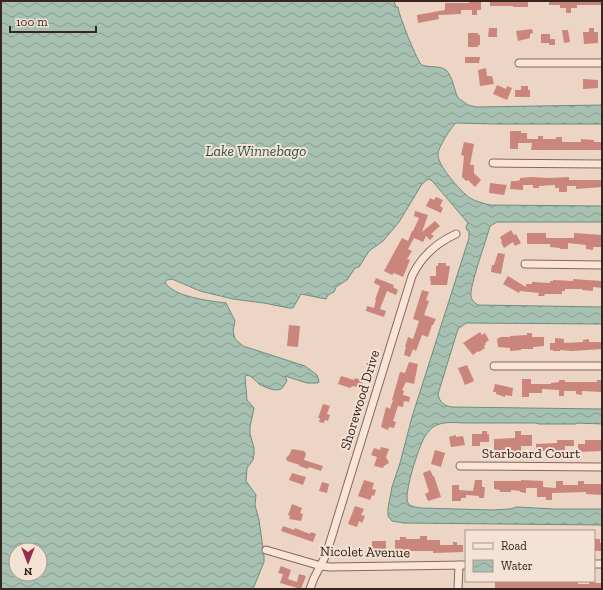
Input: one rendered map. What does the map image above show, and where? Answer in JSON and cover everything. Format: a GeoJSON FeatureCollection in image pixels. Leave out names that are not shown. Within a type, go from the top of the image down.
{"type":"FeatureCollection","features":[{"type":"Feature","properties":{"kind":"street"},"geometry":{"type":"LineString","coordinates":[[518,63],[602,64]]}},
{"type":"Feature","properties":{"kind":"street"},"geometry":{"type":"LineString","coordinates":[[492,163],[602,164]]}},
{"type":"Feature","properties":{"kind":"street","name":"Shorewood Drive"},"geometry":{"type":"LineString","coordinates":[[310,589],[321,566],[334,532],[412,276],[422,260],[437,244],[456,234]]}},
{"type":"Feature","properties":{"kind":"street"},"geometry":{"type":"LineString","coordinates":[[525,264],[602,265]]}},
{"type":"Feature","properties":{"kind":"street"},"geometry":{"type":"LineString","coordinates":[[494,366],[602,366]]}},
{"type":"Feature","properties":{"kind":"street","name":"Starboard Court"},"geometry":{"type":"LineString","coordinates":[[460,466],[602,467]]}},
{"type":"Feature","properties":{"kind":"street","name":"Nicolet Avenue"},"geometry":{"type":"LineString","coordinates":[[266,550],[321,566],[462,565]]}},
{"type":"Feature","properties":{"kind":"street"},"geometry":{"type":"LineString","coordinates":[[458,589],[462,565]]}},
{"type":"Feature","properties":{"kind":"water","name":"Lake Winnebago"},"geometry":{"type":"Polygon","coordinates":[[[1,1],[394,1],[396,7],[398,7],[408,38],[422,65],[443,68],[446,70],[452,80],[458,98],[468,105],[476,107],[602,105],[602,124],[456,123],[445,138],[438,154],[441,165],[450,178],[470,198],[490,205],[602,206],[602,222],[497,222],[490,226],[471,291],[473,301],[478,305],[602,307],[602,324],[466,323],[458,329],[438,394],[443,403],[452,407],[602,409],[602,424],[452,422],[437,425],[429,430],[424,438],[412,470],[407,498],[410,505],[421,508],[492,510],[517,507],[602,509],[602,525],[404,523],[392,521],[388,516],[392,487],[412,417],[469,238],[469,231],[466,227],[468,223],[431,180],[428,179],[422,184],[399,222],[383,241],[369,251],[359,267],[355,268],[347,280],[336,287],[334,292],[328,295],[326,299],[301,294],[293,308],[289,308],[233,299],[200,291],[172,279],[165,282],[169,287],[184,295],[226,303],[235,321],[233,331],[235,339],[243,346],[305,366],[317,375],[319,381],[318,383],[307,383],[285,376],[287,381],[282,388],[276,390],[259,384],[250,376],[246,375],[245,377],[247,400],[254,408],[250,434],[254,454],[253,460],[247,468],[246,481],[256,495],[255,505],[259,520],[264,556],[264,562],[253,589],[1,589],[1,1]]]}},
{"type":"Feature","properties":{"kind":"building"},"geometry":{"type":"Polygon","coordinates":[[[469,1],[481,1],[481,10],[477,10],[477,15],[472,15],[472,10],[461,10],[461,14],[438,15],[439,19],[418,23],[417,15],[445,10],[445,3],[469,3],[469,1]]]}},
{"type":"Feature","properties":{"kind":"building"},"geometry":{"type":"Polygon","coordinates":[[[490,1],[528,2],[528,7],[490,6],[490,1]]]}},
{"type":"Feature","properties":{"kind":"building"},"geometry":{"type":"Polygon","coordinates":[[[549,1],[602,1],[602,5],[577,5],[577,8],[571,8],[571,13],[566,13],[566,8],[560,8],[560,5],[549,5],[549,1]]]}},
{"type":"Feature","properties":{"kind":"building"},"geometry":{"type":"Polygon","coordinates":[[[489,28],[497,28],[497,37],[488,37],[489,28]]]}},
{"type":"Feature","properties":{"kind":"building"},"geometry":{"type":"Polygon","coordinates":[[[589,28],[594,28],[594,32],[598,32],[598,43],[584,44],[583,32],[589,32],[589,28]]]}},
{"type":"Feature","properties":{"kind":"building"},"geometry":{"type":"Polygon","coordinates":[[[532,29],[533,33],[530,34],[530,38],[518,41],[516,31],[532,29]]]}},
{"type":"Feature","properties":{"kind":"building"},"geometry":{"type":"Polygon","coordinates":[[[562,30],[568,30],[570,42],[564,43],[562,30]]]}},
{"type":"Feature","properties":{"kind":"building"},"geometry":{"type":"Polygon","coordinates":[[[468,33],[478,33],[478,35],[480,35],[480,45],[478,45],[478,47],[468,47],[468,33]]]}},
{"type":"Feature","properties":{"kind":"building"},"geometry":{"type":"Polygon","coordinates":[[[541,34],[550,34],[550,39],[555,39],[555,45],[541,43],[541,34]]]}},
{"type":"Feature","properties":{"kind":"building"},"geometry":{"type":"Polygon","coordinates":[[[465,57],[480,57],[479,63],[465,63],[465,57]]]}},
{"type":"Feature","properties":{"kind":"building"},"geometry":{"type":"Polygon","coordinates":[[[486,68],[487,76],[492,76],[494,84],[480,86],[478,70],[486,68]]]}},
{"type":"Feature","properties":{"kind":"building"},"geometry":{"type":"Polygon","coordinates":[[[583,79],[598,80],[598,88],[583,89],[583,79]]]}},
{"type":"Feature","properties":{"kind":"building"},"geometry":{"type":"Polygon","coordinates":[[[497,85],[506,89],[507,86],[512,88],[507,100],[493,94],[497,85]]]}},
{"type":"Feature","properties":{"kind":"building"},"geometry":{"type":"Polygon","coordinates":[[[521,86],[528,86],[528,90],[530,90],[530,97],[515,97],[515,90],[521,90],[521,86]]]}},
{"type":"Feature","properties":{"kind":"building"},"geometry":{"type":"Polygon","coordinates":[[[510,131],[521,131],[521,133],[527,133],[527,139],[538,139],[538,136],[543,136],[543,139],[556,139],[556,137],[562,137],[562,142],[581,142],[581,139],[594,140],[594,142],[602,142],[602,150],[531,150],[532,143],[518,143],[518,149],[510,149],[510,131]]]}},
{"type":"Feature","properties":{"kind":"building"},"geometry":{"type":"Polygon","coordinates":[[[464,142],[474,144],[470,165],[474,165],[474,173],[481,180],[475,187],[468,180],[466,181],[462,177],[464,156],[461,155],[464,142]]]}},
{"type":"Feature","properties":{"kind":"building"},"geometry":{"type":"Polygon","coordinates":[[[531,177],[569,177],[569,180],[602,180],[602,187],[576,189],[576,186],[567,186],[567,192],[559,192],[559,188],[555,188],[555,185],[533,188],[533,185],[523,185],[523,190],[510,189],[511,181],[531,177]]]}},
{"type":"Feature","properties":{"kind":"building"},"geometry":{"type":"Polygon","coordinates":[[[490,183],[507,185],[504,195],[489,193],[490,183]]]}},
{"type":"Feature","properties":{"kind":"building"},"geometry":{"type":"Polygon","coordinates":[[[436,197],[443,200],[440,206],[443,208],[441,213],[426,206],[430,198],[434,200],[436,197]]]}},
{"type":"Feature","properties":{"kind":"building"},"geometry":{"type":"Polygon","coordinates":[[[415,211],[428,215],[422,232],[435,221],[440,226],[431,234],[434,236],[430,240],[426,236],[423,242],[414,238],[408,249],[412,251],[407,259],[410,260],[403,277],[394,273],[392,275],[384,271],[402,238],[408,241],[419,218],[414,216],[415,211]]]}},
{"type":"Feature","properties":{"kind":"building"},"geometry":{"type":"Polygon","coordinates":[[[511,230],[514,235],[516,234],[521,243],[515,246],[513,242],[504,248],[500,237],[511,230]]]}},
{"type":"Feature","properties":{"kind":"building"},"geometry":{"type":"Polygon","coordinates":[[[527,233],[546,233],[546,238],[574,238],[574,233],[602,235],[602,247],[593,247],[593,250],[586,249],[586,245],[568,243],[568,249],[560,249],[550,247],[550,244],[527,244],[527,233]]]}},
{"type":"Feature","properties":{"kind":"building"},"geometry":{"type":"Polygon","coordinates":[[[498,253],[505,254],[501,274],[491,272],[492,265],[494,265],[498,253]]]}},
{"type":"Feature","properties":{"kind":"building"},"geometry":{"type":"Polygon","coordinates":[[[438,263],[446,263],[446,266],[450,266],[447,285],[431,285],[430,276],[436,276],[436,266],[438,266],[438,263]]]}},
{"type":"Feature","properties":{"kind":"building"},"geometry":{"type":"Polygon","coordinates":[[[508,276],[526,287],[526,284],[532,284],[532,282],[550,283],[550,281],[553,280],[573,281],[573,279],[602,281],[602,288],[593,287],[593,291],[582,289],[565,289],[565,291],[562,291],[562,294],[545,294],[544,296],[538,296],[539,293],[520,291],[519,293],[503,284],[508,276]]]}},
{"type":"Feature","properties":{"kind":"building"},"geometry":{"type":"Polygon","coordinates":[[[376,278],[394,285],[393,287],[398,290],[396,295],[387,291],[380,309],[386,311],[384,317],[366,311],[367,306],[374,308],[380,286],[374,283],[376,278]]]}},
{"type":"Feature","properties":{"kind":"building"},"geometry":{"type":"Polygon","coordinates":[[[422,290],[429,292],[426,300],[429,301],[424,315],[436,319],[432,325],[428,337],[422,335],[416,351],[413,349],[410,357],[404,355],[405,347],[408,337],[413,339],[419,321],[413,319],[422,290]]]}},
{"type":"Feature","properties":{"kind":"building"},"geometry":{"type":"Polygon","coordinates":[[[289,325],[300,326],[298,347],[287,346],[289,325]]]}},
{"type":"Feature","properties":{"kind":"building"},"geometry":{"type":"Polygon","coordinates":[[[480,332],[482,335],[485,333],[489,340],[485,343],[485,348],[473,355],[463,343],[480,332]]]}},
{"type":"Feature","properties":{"kind":"building"},"geometry":{"type":"Polygon","coordinates":[[[527,333],[532,333],[532,337],[544,337],[544,346],[533,347],[533,349],[510,351],[510,348],[498,347],[497,339],[501,337],[527,335],[527,333]]]}},
{"type":"Feature","properties":{"kind":"building"},"geometry":{"type":"Polygon","coordinates":[[[555,338],[564,339],[564,343],[583,342],[583,340],[589,339],[589,342],[602,342],[602,349],[553,351],[550,350],[550,343],[555,343],[555,338]]]}},
{"type":"Feature","properties":{"kind":"building"},"geometry":{"type":"Polygon","coordinates":[[[409,362],[418,364],[414,384],[406,382],[402,390],[404,391],[403,395],[410,397],[409,402],[404,401],[403,407],[398,406],[393,421],[396,422],[394,428],[389,427],[388,430],[381,427],[386,407],[390,409],[400,372],[405,373],[409,362]]]}},
{"type":"Feature","properties":{"kind":"building"},"geometry":{"type":"Polygon","coordinates":[[[467,365],[474,381],[465,385],[458,368],[467,365]]]}},
{"type":"Feature","properties":{"kind":"building"},"geometry":{"type":"Polygon","coordinates":[[[341,376],[363,381],[361,388],[353,386],[350,388],[338,384],[341,376]]]}},
{"type":"Feature","properties":{"kind":"building"},"geometry":{"type":"Polygon","coordinates":[[[522,379],[531,379],[531,384],[551,384],[559,382],[559,380],[565,380],[565,382],[597,382],[597,380],[602,380],[602,392],[582,391],[582,395],[576,394],[576,391],[564,391],[564,396],[559,396],[559,390],[542,389],[542,393],[529,393],[529,397],[522,397],[522,379]]]}},
{"type":"Feature","properties":{"kind":"building"},"geometry":{"type":"Polygon","coordinates":[[[495,384],[513,388],[512,396],[505,395],[505,397],[493,392],[495,384]]]}},
{"type":"Feature","properties":{"kind":"building"},"geometry":{"type":"Polygon","coordinates":[[[323,404],[330,406],[327,414],[330,415],[328,421],[325,420],[324,423],[319,422],[320,418],[318,418],[323,404]]]}},
{"type":"Feature","properties":{"kind":"building"},"geometry":{"type":"Polygon","coordinates":[[[482,431],[487,431],[487,434],[489,434],[489,442],[480,442],[480,446],[472,446],[472,434],[482,434],[482,431]]]}},
{"type":"Feature","properties":{"kind":"building"},"geometry":{"type":"Polygon","coordinates":[[[515,431],[521,431],[521,435],[532,435],[532,446],[521,446],[521,452],[494,450],[494,439],[515,438],[515,431]]]}},
{"type":"Feature","properties":{"kind":"building"},"geometry":{"type":"Polygon","coordinates":[[[456,435],[456,437],[463,436],[465,445],[451,447],[449,437],[456,435]]]}},
{"type":"Feature","properties":{"kind":"building"},"geometry":{"type":"Polygon","coordinates":[[[557,440],[574,440],[574,446],[565,446],[565,451],[536,451],[536,444],[557,443],[557,440]]]}},
{"type":"Feature","properties":{"kind":"building"},"geometry":{"type":"Polygon","coordinates":[[[585,440],[602,440],[602,451],[578,452],[578,444],[585,444],[585,440]]]}},
{"type":"Feature","properties":{"kind":"building"},"geometry":{"type":"Polygon","coordinates":[[[381,447],[389,449],[386,457],[389,463],[383,468],[374,466],[377,457],[371,455],[374,448],[380,450],[381,447]]]}},
{"type":"Feature","properties":{"kind":"building"},"geometry":{"type":"Polygon","coordinates":[[[292,449],[304,451],[306,454],[304,460],[323,466],[321,471],[309,467],[308,469],[287,461],[286,458],[292,449]]]}},
{"type":"Feature","properties":{"kind":"building"},"geometry":{"type":"Polygon","coordinates":[[[435,450],[445,453],[441,467],[431,464],[435,450]]]}},
{"type":"Feature","properties":{"kind":"building"},"geometry":{"type":"Polygon","coordinates":[[[430,470],[434,476],[441,497],[428,501],[425,494],[429,492],[423,473],[430,470]]]}},
{"type":"Feature","properties":{"kind":"building"},"geometry":{"type":"Polygon","coordinates":[[[292,473],[306,477],[303,485],[289,480],[292,473]]]}},
{"type":"Feature","properties":{"kind":"building"},"geometry":{"type":"Polygon","coordinates":[[[364,480],[374,483],[372,489],[376,490],[374,496],[372,495],[370,500],[358,496],[364,480]]]}},
{"type":"Feature","properties":{"kind":"building"},"geometry":{"type":"Polygon","coordinates":[[[475,480],[482,480],[482,487],[485,487],[484,498],[466,495],[466,498],[461,498],[461,501],[452,501],[452,485],[459,485],[459,490],[473,491],[475,480]]]}},
{"type":"Feature","properties":{"kind":"building"},"geometry":{"type":"Polygon","coordinates":[[[494,481],[543,481],[543,487],[556,488],[556,481],[563,481],[563,485],[578,485],[578,481],[584,481],[584,484],[602,484],[602,495],[586,494],[586,492],[552,493],[552,500],[546,500],[546,497],[537,497],[537,488],[526,488],[526,493],[511,490],[511,492],[500,492],[500,490],[494,489],[494,481]]]}},
{"type":"Feature","properties":{"kind":"building"},"geometry":{"type":"Polygon","coordinates":[[[322,482],[329,484],[327,493],[319,491],[322,482]]]}},
{"type":"Feature","properties":{"kind":"building"},"geometry":{"type":"Polygon","coordinates":[[[292,504],[302,508],[300,513],[303,514],[301,521],[289,519],[290,516],[288,515],[292,504]]]}},
{"type":"Feature","properties":{"kind":"building"},"geometry":{"type":"Polygon","coordinates":[[[355,506],[364,509],[361,515],[365,516],[362,523],[359,521],[357,527],[348,524],[355,506]]]}},
{"type":"Feature","properties":{"kind":"building"},"geometry":{"type":"Polygon","coordinates":[[[283,526],[294,530],[295,528],[310,534],[311,532],[316,534],[313,542],[281,531],[283,526]]]}},
{"type":"Feature","properties":{"kind":"building"},"geometry":{"type":"Polygon","coordinates":[[[420,536],[427,536],[427,540],[440,540],[440,545],[453,545],[453,542],[457,542],[457,545],[463,545],[463,552],[433,553],[433,551],[404,551],[404,553],[395,553],[395,540],[400,540],[400,537],[406,537],[406,539],[420,539],[420,536]]]}},
{"type":"Feature","properties":{"kind":"building"},"geometry":{"type":"Polygon","coordinates":[[[595,539],[600,539],[600,543],[602,543],[602,551],[595,551],[595,539]]]}},
{"type":"Feature","properties":{"kind":"building"},"geometry":{"type":"Polygon","coordinates":[[[372,541],[386,541],[386,551],[372,551],[372,541]]]}},
{"type":"Feature","properties":{"kind":"building"},"geometry":{"type":"Polygon","coordinates":[[[281,566],[291,570],[288,579],[297,582],[299,574],[306,576],[301,589],[280,583],[283,574],[278,573],[281,566]]]}},
{"type":"Feature","properties":{"kind":"building"},"geometry":{"type":"Polygon","coordinates":[[[495,582],[578,582],[578,584],[589,584],[589,582],[595,582],[602,583],[602,589],[495,589],[495,582]]]}}]}
